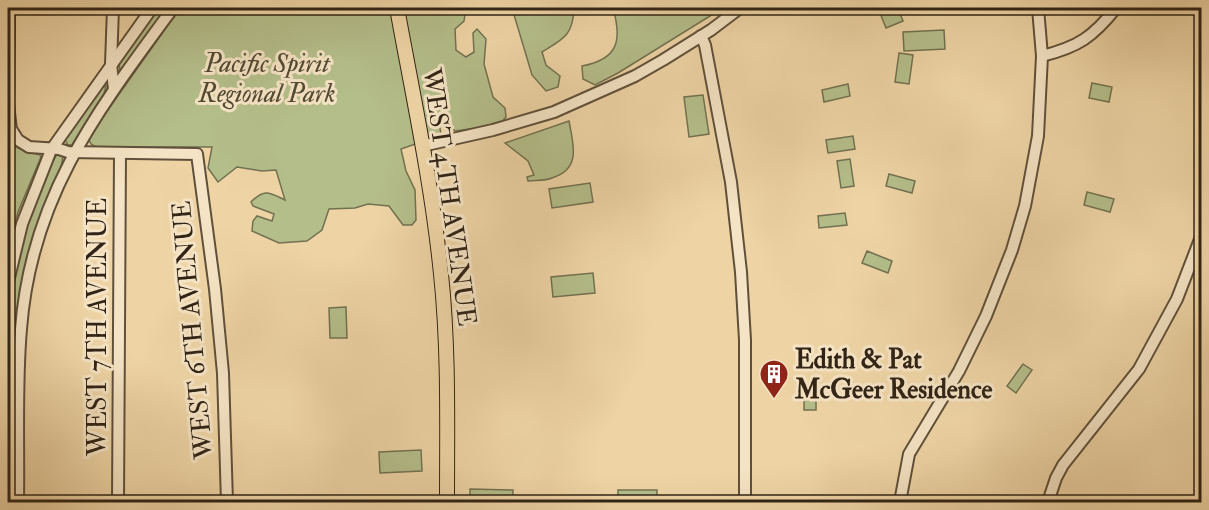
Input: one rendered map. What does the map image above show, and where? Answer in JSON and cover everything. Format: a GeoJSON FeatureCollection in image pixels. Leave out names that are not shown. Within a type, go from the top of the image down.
{"type":"FeatureCollection","features":[{"type":"Feature","properties":{"kind":"main road","name":"WEST 4TH AVENUE"},"geometry":{"type":"LineString","coordinates":[[397,8],[432,199],[444,303],[447,502]]}},
{"type":"Feature","properties":{"kind":"street"},"geometry":{"type":"LineString","coordinates":[[9,8],[8,105],[11,129],[18,140],[29,147],[51,150],[120,153]]}},
{"type":"Feature","properties":{"kind":"street"},"geometry":{"type":"LineString","coordinates":[[113,8],[111,64],[114,89]]}},
{"type":"Feature","properties":{"kind":"street"},"geometry":{"type":"LineString","coordinates":[[8,282],[22,224],[51,150],[152,8]]}},
{"type":"Feature","properties":{"kind":"street"},"geometry":{"type":"LineString","coordinates":[[18,502],[19,355],[23,304],[28,273],[43,221],[54,192],[74,152],[114,89],[173,8]]}},
{"type":"Feature","properties":{"kind":"street"},"geometry":{"type":"LineString","coordinates":[[422,146],[493,130],[554,112],[635,76],[701,36],[740,8]]}},
{"type":"Feature","properties":{"kind":"street"},"geometry":{"type":"LineString","coordinates":[[900,502],[909,454],[959,371],[986,316],[1012,250],[1025,206],[1036,147],[1042,56],[1038,8]]}},
{"type":"Feature","properties":{"kind":"street"},"geometry":{"type":"LineString","coordinates":[[1042,56],[1082,42],[1102,25],[1116,8]]}},
{"type":"Feature","properties":{"kind":"street"},"geometry":{"type":"LineString","coordinates":[[701,36],[705,45],[726,149],[741,272],[745,340],[745,502]]}},
{"type":"Feature","properties":{"kind":"street","name":"WEST 6TH AVENUE"},"geometry":{"type":"LineString","coordinates":[[120,153],[197,154],[222,362],[226,502]]}},
{"type":"Feature","properties":{"kind":"street","name":"WEST 7TH AVENUE"},"geometry":{"type":"LineString","coordinates":[[118,502],[120,153]]}},
{"type":"Feature","properties":{"kind":"street"},"geometry":{"type":"LineString","coordinates":[[1048,502],[1063,465],[1138,369],[1177,299],[1202,234]]}},
{"type":"Feature","properties":{"kind":"green space"},"geometry":{"type":"Polygon","coordinates":[[[158,8],[168,8],[120,71],[119,62],[158,8]]]}},
{"type":"Feature","properties":{"kind":"green space","name":"Pacific Spirit Regional Park"},"geometry":{"type":"Polygon","coordinates":[[[180,8],[466,8],[464,21],[455,29],[456,50],[466,57],[474,52],[473,33],[477,29],[486,39],[484,64],[493,97],[505,108],[506,117],[499,125],[455,131],[438,115],[441,135],[401,149],[406,171],[415,190],[416,220],[412,225],[403,225],[389,206],[368,204],[355,208],[329,209],[322,230],[307,241],[279,243],[252,231],[253,221],[257,216],[272,221],[274,214],[253,206],[251,202],[264,193],[285,200],[276,170],[262,171],[237,167],[218,182],[208,168],[212,147],[96,147],[88,138],[180,8]]]}},
{"type":"Feature","properties":{"kind":"green space"},"geometry":{"type":"Polygon","coordinates":[[[512,8],[574,8],[572,25],[566,36],[542,52],[546,65],[560,76],[558,87],[546,91],[532,75],[512,8]]]}},
{"type":"Feature","properties":{"kind":"green space"},"geometry":{"type":"Polygon","coordinates":[[[613,8],[723,8],[595,85],[583,79],[582,66],[604,58],[615,46],[617,30],[613,8]]]}},
{"type":"Feature","properties":{"kind":"green space"},"geometry":{"type":"Polygon","coordinates":[[[878,8],[898,8],[903,21],[886,28],[878,8]]]}},
{"type":"Feature","properties":{"kind":"green space"},"geometry":{"type":"Polygon","coordinates":[[[944,30],[945,49],[904,51],[903,32],[944,30]]]}},
{"type":"Feature","properties":{"kind":"green space"},"geometry":{"type":"Polygon","coordinates":[[[899,53],[913,55],[909,84],[895,82],[899,53]]]}},
{"type":"Feature","properties":{"kind":"green space"},"geometry":{"type":"Polygon","coordinates":[[[1092,83],[1112,87],[1109,102],[1089,98],[1092,83]]]}},
{"type":"Feature","properties":{"kind":"green space"},"geometry":{"type":"Polygon","coordinates":[[[848,84],[850,96],[824,102],[822,90],[848,84]]]}},
{"type":"Feature","properties":{"kind":"green space"},"geometry":{"type":"Polygon","coordinates":[[[106,86],[104,94],[72,145],[68,145],[65,140],[68,135],[100,88],[106,86]]]}},
{"type":"Feature","properties":{"kind":"green space"},"geometry":{"type":"Polygon","coordinates":[[[703,95],[709,134],[689,137],[684,97],[703,95]]]}},
{"type":"Feature","properties":{"kind":"green space"},"geometry":{"type":"Polygon","coordinates":[[[569,121],[573,155],[568,169],[549,179],[528,181],[527,177],[534,175],[528,161],[505,143],[569,121]]]}},
{"type":"Feature","properties":{"kind":"green space"},"geometry":{"type":"Polygon","coordinates":[[[853,136],[855,149],[828,153],[826,140],[853,136]]]}},
{"type":"Feature","properties":{"kind":"green space"},"geometry":{"type":"Polygon","coordinates":[[[8,137],[18,148],[41,157],[18,212],[8,246],[8,137]]]}},
{"type":"Feature","properties":{"kind":"green space"},"geometry":{"type":"Polygon","coordinates":[[[59,154],[63,157],[61,167],[29,251],[17,319],[13,502],[8,502],[8,320],[12,286],[26,225],[50,166],[59,154]]]}},
{"type":"Feature","properties":{"kind":"green space"},"geometry":{"type":"Polygon","coordinates":[[[850,159],[854,186],[841,188],[837,161],[850,159]]]}},
{"type":"Feature","properties":{"kind":"green space"},"geometry":{"type":"Polygon","coordinates":[[[889,174],[915,181],[912,193],[886,186],[889,174]]]}},
{"type":"Feature","properties":{"kind":"green space"},"geometry":{"type":"Polygon","coordinates":[[[590,183],[593,202],[552,208],[549,189],[590,183]]]}},
{"type":"Feature","properties":{"kind":"green space"},"geometry":{"type":"Polygon","coordinates":[[[1087,192],[1114,199],[1110,212],[1084,205],[1087,192]]]}},
{"type":"Feature","properties":{"kind":"green space"},"geometry":{"type":"Polygon","coordinates":[[[845,213],[847,225],[819,228],[818,216],[845,213]]]}},
{"type":"Feature","properties":{"kind":"green space"},"geometry":{"type":"Polygon","coordinates":[[[867,251],[892,261],[888,273],[862,263],[867,251]]]}},
{"type":"Feature","properties":{"kind":"green space"},"geometry":{"type":"Polygon","coordinates":[[[593,273],[595,293],[553,297],[551,277],[593,273]]]}},
{"type":"Feature","properties":{"kind":"green space"},"geometry":{"type":"Polygon","coordinates":[[[346,307],[347,338],[330,338],[329,308],[346,307]]]}},
{"type":"Feature","properties":{"kind":"green space"},"geometry":{"type":"Polygon","coordinates":[[[1023,364],[1032,370],[1016,393],[1007,386],[1023,364]]]}},
{"type":"Feature","properties":{"kind":"green space"},"geometry":{"type":"Polygon","coordinates":[[[804,383],[816,383],[816,410],[804,410],[804,383]]]}},
{"type":"Feature","properties":{"kind":"green space"},"geometry":{"type":"Polygon","coordinates":[[[421,450],[422,471],[380,473],[379,452],[421,450]]]}},
{"type":"Feature","properties":{"kind":"green space"},"geometry":{"type":"Polygon","coordinates":[[[470,489],[513,490],[513,502],[470,502],[470,489]]]}},
{"type":"Feature","properties":{"kind":"green space"},"geometry":{"type":"Polygon","coordinates":[[[618,490],[657,490],[657,502],[618,502],[618,490]]]}},
{"type":"Feature","properties":{"kind":"place","name":"Edith & Pat McGeer Residence"},"geometry":{"type":"Point","coordinates":[774,400]}}]}
